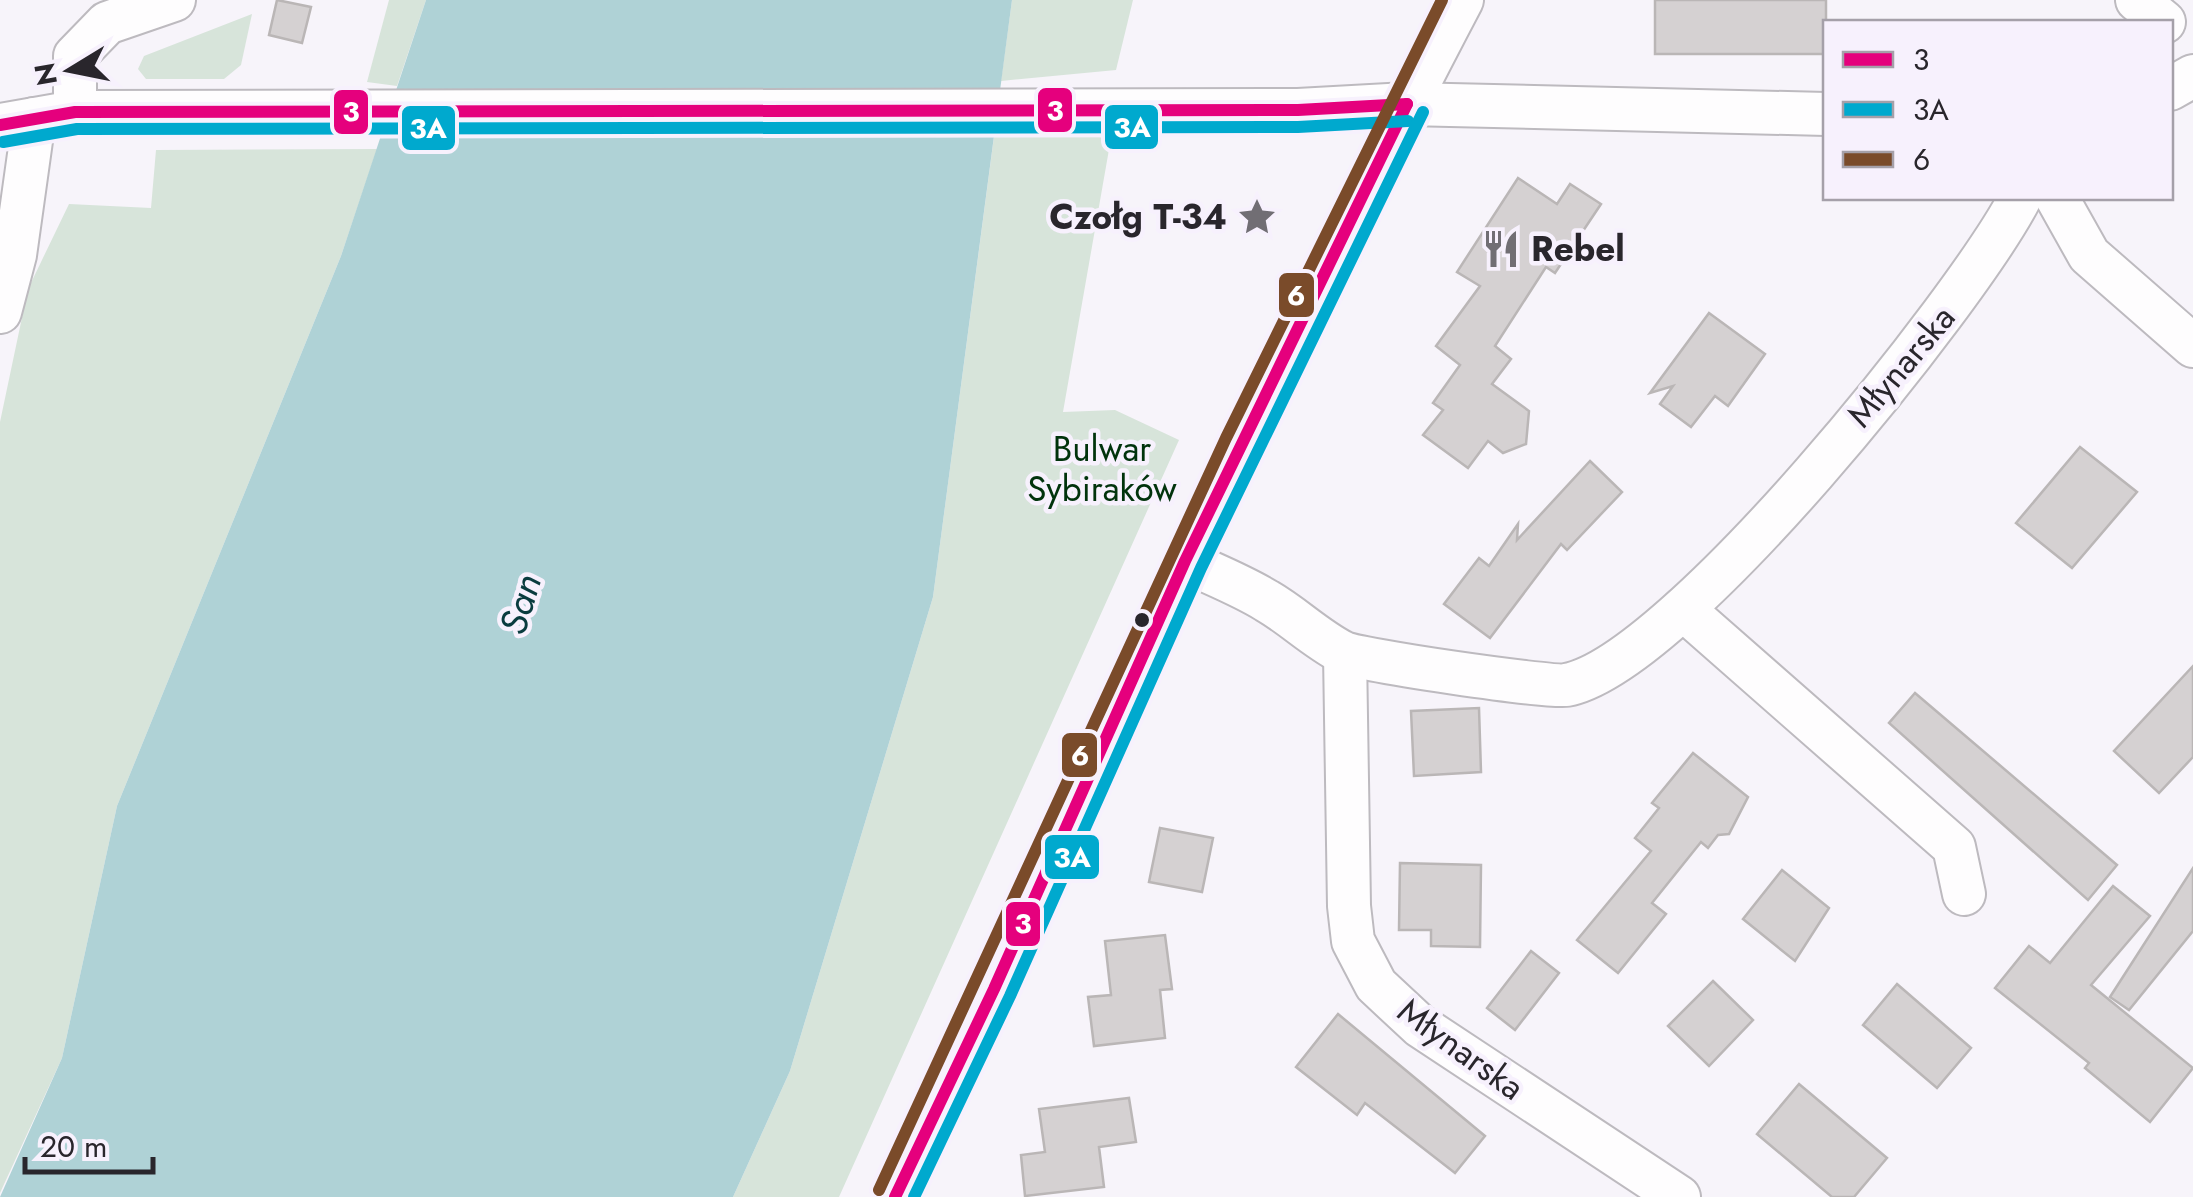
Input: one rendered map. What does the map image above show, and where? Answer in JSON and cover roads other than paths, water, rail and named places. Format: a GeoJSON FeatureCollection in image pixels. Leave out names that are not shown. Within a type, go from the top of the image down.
{"type":"FeatureCollection","features":[{"type":"Feature","properties":{"kind":"street"},"geometry":{"type":"LineString","coordinates":[[0,312],[15,255],[36,119],[75,56],[107,23],[174,0]]}},
{"type":"Feature","properties":{"kind":"street"},"geometry":{"type":"LineString","coordinates":[[895,1197],[994,989],[1185,561],[1407,104],[1462,0]]}},
{"type":"Feature","properties":{"kind":"street"},"geometry":{"type":"LineString","coordinates":[[2137,0],[2162,20]]}},
{"type":"Feature","properties":{"kind":"street"},"geometry":{"type":"LineString","coordinates":[[2173,31],[2193,50]]}},
{"type":"Feature","properties":{"kind":"street"},"geometry":{"type":"LineString","coordinates":[[36,119],[1122,108],[1298,110],[1407,104],[1823,114]]}},
{"type":"Feature","properties":{"kind":"street","name":"Młynarska"},"geometry":{"type":"LineString","coordinates":[[1185,561],[1266,600],[1345,654],[1563,686],[1601,675],[1683,608],[1801,486],[1953,305],[2019,200]]}},
{"type":"Feature","properties":{"kind":"street"},"geometry":{"type":"LineString","coordinates":[[2058,200],[2089,255],[2193,346]]}},
{"type":"Feature","properties":{"kind":"street"},"geometry":{"type":"LineString","coordinates":[[1683,608],[1954,847],[1964,894]]}},
{"type":"Feature","properties":{"kind":"street","name":"Młynarska"},"geometry":{"type":"LineString","coordinates":[[1345,654],[1348,906],[1352,941],[1376,985],[1420,1026],[1679,1197]]}},
{"type":"Feature","properties":{"kind":"water","name":"San"},"geometry":{"type":"Polygon","coordinates":[[[426,0],[1012,0],[933,597],[790,1071],[733,1197],[0,1197],[62,1058],[117,806],[341,256],[426,0]]]}},
{"type":"Feature","properties":{"kind":"place","name":"Czołg T-34"},"geometry":{"type":"Point","coordinates":[1257,217]}},
{"type":"Feature","properties":{"kind":"place","name":"Rebel"},"geometry":{"type":"Point","coordinates":[1501,249]}},
{"type":"Feature","properties":{"kind":"park label","name":"Bulwar Sybiraków"},"geometry":{"type":"Point","coordinates":[1102,469]}}]}
